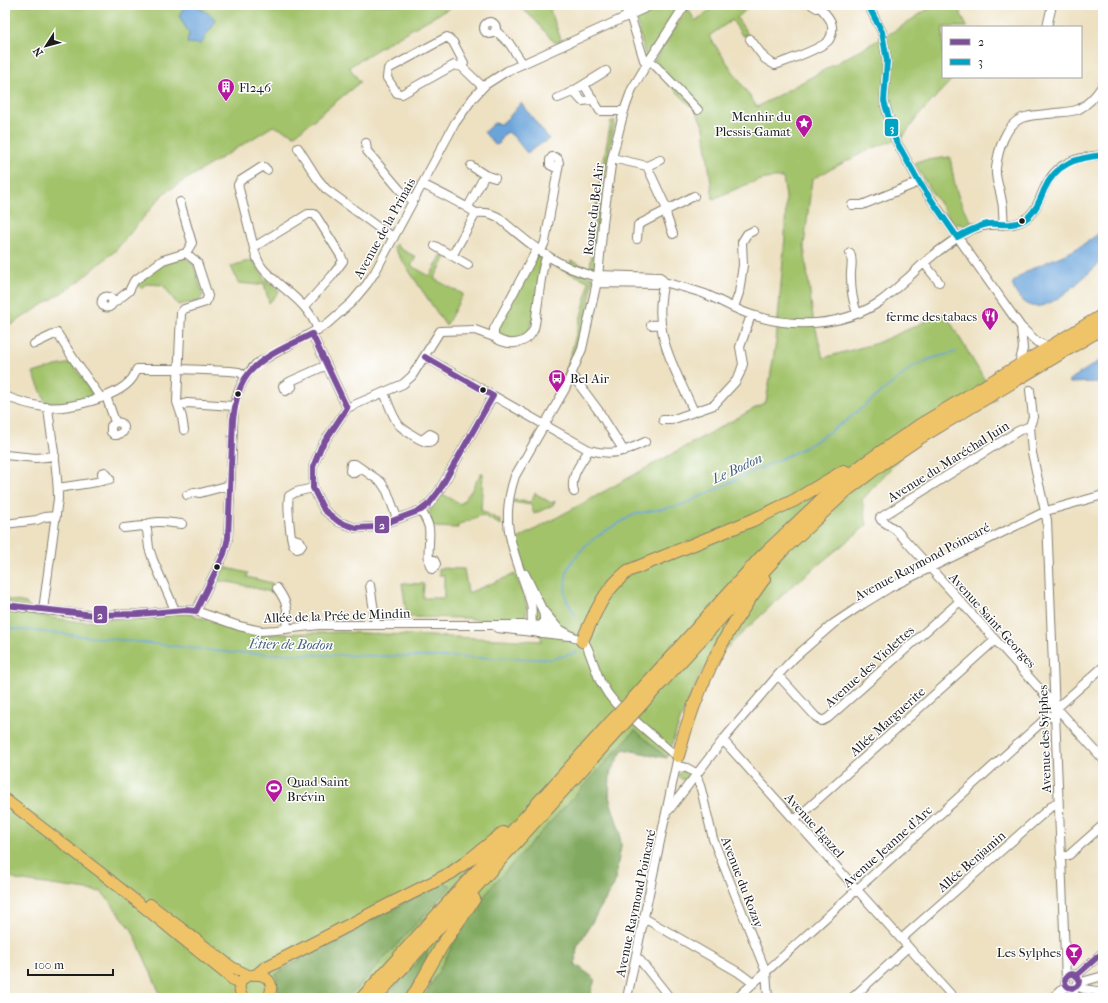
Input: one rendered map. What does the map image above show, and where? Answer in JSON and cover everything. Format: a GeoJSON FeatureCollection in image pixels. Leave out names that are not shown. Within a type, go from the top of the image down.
{"type":"FeatureCollection","features":[{"type":"Feature","properties":{"kind":"highway"},"geometry":{"type":"LineString","coordinates":[[376,998],[498,863],[767,551],[819,501],[865,463],[945,409],[1103,315]]}},
{"type":"Feature","properties":{"kind":"highway"},"geometry":{"type":"LineString","coordinates":[[634,704],[783,550],[846,491],[893,456],[963,411],[1103,328]]}},
{"type":"Feature","properties":{"kind":"highway"},"geometry":{"type":"LineString","coordinates":[[576,639],[607,592],[628,571],[753,520],[795,500],[856,464],[865,463]]}},
{"type":"Feature","properties":{"kind":"highway"},"geometry":{"type":"LineString","coordinates":[[678,761],[686,725],[712,661],[749,599],[779,562],[783,550]]}},
{"type":"Feature","properties":{"kind":"highway"},"geometry":{"type":"LineString","coordinates":[[362,998],[526,816],[614,727]]}},
{"type":"Feature","properties":{"kind":"highway"},"geometry":{"type":"LineString","coordinates":[[253,975],[450,873],[491,843],[519,819],[526,816]]}},
{"type":"Feature","properties":{"kind":"highway"},"geometry":{"type":"LineString","coordinates":[[412,998],[446,940],[482,888],[495,874],[498,863]]}},
{"type":"Feature","properties":{"kind":"main road"},"geometry":{"type":"LineString","coordinates":[[5,799],[240,986]]}},
{"type":"Feature","properties":{"kind":"main road"},"geometry":{"type":"LineString","coordinates":[[38,824],[107,870],[232,968],[253,975],[262,975],[269,982],[271,987],[269,998]]}},
{"type":"Feature","properties":{"kind":"main road"},"geometry":{"type":"LineString","coordinates":[[243,998],[240,991],[240,986],[244,978],[253,975]]}},
{"type":"Feature","properties":{"kind":"street"},"geometry":{"type":"LineString","coordinates":[[620,5],[630,15],[644,60],[648,62],[698,110]]}},
{"type":"Feature","properties":{"kind":"street","name":"Avenue de la Prinais"},"geometry":{"type":"LineString","coordinates":[[196,611],[224,554],[228,538],[234,406],[238,390],[245,376],[256,364],[327,324],[341,313],[367,284],[394,238],[455,122],[472,98],[483,87],[507,71],[652,5]]}},
{"type":"Feature","properties":{"kind":"street","name":"Route du Bel Air"},"geometry":{"type":"LineString","coordinates":[[516,560],[508,526],[507,513],[510,489],[515,476],[572,374],[582,349],[597,278],[602,223],[612,158],[624,112],[632,89],[685,5]]}},
{"type":"Feature","properties":{"kind":"street"},"geometry":{"type":"LineString","coordinates":[[750,39],[765,60],[775,65],[820,46],[829,40],[832,32],[832,26],[831,21],[822,6],[817,8],[812,5]]}},
{"type":"Feature","properties":{"kind":"street"},"geometry":{"type":"LineString","coordinates":[[868,5],[882,32],[887,61],[884,101],[895,139],[919,182],[1021,327],[1037,342],[1049,347]]}},
{"type":"Feature","properties":{"kind":"street"},"geometry":{"type":"LineString","coordinates":[[1047,26],[1052,5]]}},
{"type":"Feature","properties":{"kind":"street"},"geometry":{"type":"LineString","coordinates":[[495,30],[509,43],[524,64]]}},
{"type":"Feature","properties":{"kind":"street"},"geometry":{"type":"LineString","coordinates":[[462,67],[464,63],[453,42],[447,38],[388,69],[387,78],[396,93],[402,94],[454,65],[462,67],[483,87]]}},
{"type":"Feature","properties":{"kind":"street"},"geometry":{"type":"LineString","coordinates":[[558,98],[565,96],[606,71]]}},
{"type":"Feature","properties":{"kind":"street"},"geometry":{"type":"LineString","coordinates":[[584,85],[600,111],[624,112]]}},
{"type":"Feature","properties":{"kind":"street"},"geometry":{"type":"LineString","coordinates":[[1003,226],[1002,202],[996,180],[996,169],[1007,132],[1012,125],[1020,119],[1030,116],[1067,112],[1079,109],[1092,99],[1103,85]]}},
{"type":"Feature","properties":{"kind":"street"},"geometry":{"type":"LineString","coordinates":[[573,91],[582,101],[593,100]]}},
{"type":"Feature","properties":{"kind":"street"},"geometry":{"type":"LineString","coordinates":[[366,143],[367,151],[400,190],[413,200]]}},
{"type":"Feature","properties":{"kind":"street"},"geometry":{"type":"LineString","coordinates":[[298,148],[317,178],[326,189],[394,238]]}},
{"type":"Feature","properties":{"kind":"street"},"geometry":{"type":"LineString","coordinates":[[422,184],[460,204],[468,206],[476,213],[483,212],[498,217],[541,252],[573,269],[597,278],[659,284],[664,282],[704,293],[751,315],[770,320],[800,324],[831,321],[857,313],[879,303],[924,263],[957,237],[983,226],[992,224],[1003,226],[1016,224],[1028,217],[1036,209],[1050,177],[1068,162],[1078,158],[1103,155]]}},
{"type":"Feature","properties":{"kind":"street"},"geometry":{"type":"LineString","coordinates":[[612,158],[647,166],[660,160]]}},
{"type":"Feature","properties":{"kind":"street"},"geometry":{"type":"LineString","coordinates":[[471,166],[485,175],[495,178]]}},
{"type":"Feature","properties":{"kind":"street"},"geometry":{"type":"LineString","coordinates":[[647,166],[666,207],[667,217],[674,234]]}},
{"type":"Feature","properties":{"kind":"street"},"geometry":{"type":"LineString","coordinates":[[267,170],[262,167],[238,183],[238,188],[259,263],[264,271],[305,306],[327,365],[347,408]]}},
{"type":"Feature","properties":{"kind":"street"},"geometry":{"type":"LineString","coordinates":[[494,337],[494,329],[497,321],[541,252],[545,242],[558,169]]}},
{"type":"Feature","properties":{"kind":"street"},"geometry":{"type":"LineString","coordinates":[[468,206],[485,175]]}},
{"type":"Feature","properties":{"kind":"street"},"geometry":{"type":"LineString","coordinates":[[852,205],[862,205],[919,182]]}},
{"type":"Feature","properties":{"kind":"street"},"geometry":{"type":"LineString","coordinates":[[637,239],[638,225],[694,196]]}},
{"type":"Feature","properties":{"kind":"street"},"geometry":{"type":"LineString","coordinates":[[112,302],[115,302],[129,291],[134,281],[163,260],[186,253],[192,243],[180,202]]}},
{"type":"Feature","properties":{"kind":"street"},"geometry":{"type":"LineString","coordinates":[[452,256],[476,213]]}},
{"type":"Feature","properties":{"kind":"street"},"geometry":{"type":"LineString","coordinates":[[254,247],[308,214],[314,214],[316,216],[343,261],[332,276],[305,306]]}},
{"type":"Feature","properties":{"kind":"street"},"geometry":{"type":"LineString","coordinates":[[734,307],[739,293],[743,265],[742,242],[747,234],[753,231]]}},
{"type":"Feature","properties":{"kind":"street"},"geometry":{"type":"LineString","coordinates":[[435,246],[468,265]]}},
{"type":"Feature","properties":{"kind":"street"},"geometry":{"type":"LineString","coordinates":[[475,330],[508,343],[518,344],[528,338],[533,331],[535,323],[543,265],[541,252]]}},
{"type":"Feature","properties":{"kind":"street"},"geometry":{"type":"LineString","coordinates":[[184,430],[177,402],[182,311],[206,302],[208,296],[197,262],[186,253]]}},
{"type":"Feature","properties":{"kind":"street"},"geometry":{"type":"LineString","coordinates":[[850,253],[852,259],[850,276],[851,292],[857,313]]}},
{"type":"Feature","properties":{"kind":"street"},"geometry":{"type":"LineString","coordinates":[[924,263],[940,282]]}},
{"type":"Feature","properties":{"kind":"street"},"geometry":{"type":"LineString","coordinates":[[664,282],[660,296],[660,324],[667,351],[694,412]]}},
{"type":"Feature","properties":{"kind":"street"},"geometry":{"type":"LineString","coordinates":[[663,420],[671,420],[714,404],[736,381],[742,364],[740,347],[751,315]]}},
{"type":"Feature","properties":{"kind":"street"},"geometry":{"type":"LineString","coordinates":[[493,396],[439,491],[429,504],[421,510],[376,527],[356,528],[339,522],[324,510],[313,488],[313,467],[318,452],[347,408],[403,384],[412,376],[440,331],[475,330],[490,326],[497,321]]}},
{"type":"Feature","properties":{"kind":"street"},"geometry":{"type":"LineString","coordinates":[[651,325],[660,324]]}},
{"type":"Feature","properties":{"kind":"street"},"geometry":{"type":"LineString","coordinates":[[1019,364],[1023,349],[1021,327]]}},
{"type":"Feature","properties":{"kind":"street"},"geometry":{"type":"LineString","coordinates":[[34,344],[57,333],[74,361],[103,397],[116,422]]}},
{"type":"Feature","properties":{"kind":"street"},"geometry":{"type":"LineString","coordinates":[[425,357],[589,450],[609,454],[624,452],[646,442]]}},
{"type":"Feature","properties":{"kind":"street"},"geometry":{"type":"LineString","coordinates":[[291,381],[327,365]]}},
{"type":"Feature","properties":{"kind":"street"},"geometry":{"type":"LineString","coordinates":[[5,396],[48,407],[68,406],[103,397],[130,381],[137,369],[230,371],[239,372],[245,376]]}},
{"type":"Feature","properties":{"kind":"street"},"geometry":{"type":"LineString","coordinates":[[572,374],[598,410],[624,452]]}},
{"type":"Feature","properties":{"kind":"street","name":"Avenue des Sylphes"},"geometry":{"type":"LineString","coordinates":[[1030,390],[1033,417],[1030,426],[1032,453],[1048,520],[1060,858],[1066,966],[1072,983],[1073,998]]}},
{"type":"Feature","properties":{"kind":"street"},"geometry":{"type":"LineString","coordinates":[[384,392],[398,424],[403,429],[422,440]]}},
{"type":"Feature","properties":{"kind":"street"},"geometry":{"type":"LineString","coordinates":[[179,406],[187,403],[234,406]]}},
{"type":"Feature","properties":{"kind":"street"},"geometry":{"type":"LineString","coordinates":[[43,610],[56,516],[58,488],[48,407]]}},
{"type":"Feature","properties":{"kind":"street","name":"Avenue du Maréchal Juin"},"geometry":{"type":"LineString","coordinates":[[880,518],[1018,431],[1030,426]]}},
{"type":"Feature","properties":{"kind":"street"},"geometry":{"type":"LineString","coordinates":[[574,492],[572,487],[573,478],[589,450]]}},
{"type":"Feature","properties":{"kind":"street"},"geometry":{"type":"LineString","coordinates":[[5,455],[36,458],[55,456]]}},
{"type":"Feature","properties":{"kind":"street"},"geometry":{"type":"LineString","coordinates":[[359,468],[381,482],[387,492],[397,518]]}},
{"type":"Feature","properties":{"kind":"street"},"geometry":{"type":"LineString","coordinates":[[58,488],[103,481]]}},
{"type":"Feature","properties":{"kind":"street"},"geometry":{"type":"LineString","coordinates":[[187,495],[194,492],[200,493],[230,485]]}},
{"type":"Feature","properties":{"kind":"street"},"geometry":{"type":"LineString","coordinates":[[292,538],[288,506],[289,496],[292,493],[313,488]]}},
{"type":"Feature","properties":{"kind":"street","name":"Avenue Raymond Poincaré"},"geometry":{"type":"LineString","coordinates":[[667,813],[696,773],[778,675],[794,658],[833,624],[862,604],[930,567],[1046,511],[1103,495]]}},
{"type":"Feature","properties":{"kind":"street"},"geometry":{"type":"LineString","coordinates":[[421,510],[429,527],[429,558]]}},
{"type":"Feature","properties":{"kind":"street"},"geometry":{"type":"LineString","coordinates":[[5,524],[56,516]]}},
{"type":"Feature","properties":{"kind":"street","name":"Avenue Saint-Georges"},"geometry":{"type":"LineString","coordinates":[[880,518],[880,520],[896,530],[1103,759]]}},
{"type":"Feature","properties":{"kind":"street"},"geometry":{"type":"LineString","coordinates":[[124,528],[143,526],[148,523],[156,522],[182,524]]}},
{"type":"Feature","properties":{"kind":"street"},"geometry":{"type":"LineString","coordinates":[[143,526],[147,530],[149,548],[153,560],[175,610]]}},
{"type":"Feature","properties":{"kind":"street"},"geometry":{"type":"LineString","coordinates":[[516,560],[524,572],[545,617],[543,626],[538,634]]}},
{"type":"Feature","properties":{"kind":"street"},"geometry":{"type":"LineString","coordinates":[[516,560],[533,610],[532,625],[538,634]]}},
{"type":"Feature","properties":{"kind":"street"},"geometry":{"type":"LineString","coordinates":[[370,585],[376,624]]}},
{"type":"Feature","properties":{"kind":"street"},"geometry":{"type":"LineString","coordinates":[[277,588],[288,610],[286,629]]}},
{"type":"Feature","properties":{"kind":"street","name":"Avenue des Violettes"},"geometry":{"type":"LineString","coordinates":[[778,675],[816,717],[822,721],[828,718],[960,601]]}},
{"type":"Feature","properties":{"kind":"street","name":"Allée de la Prée de Mindin"},"geometry":{"type":"LineString","coordinates":[[5,605],[101,615],[138,614],[175,610],[196,611],[261,631],[318,625],[376,624],[482,626]]}},
{"type":"Feature","properties":{"kind":"street"},"geometry":{"type":"LineString","coordinates":[[542,609],[559,629],[576,639],[588,649],[600,681],[616,704],[670,751],[678,761],[696,773]]}},
{"type":"Feature","properties":{"kind":"street"},"geometry":{"type":"LineString","coordinates":[[482,626],[532,625],[559,629]]}},
{"type":"Feature","properties":{"kind":"street"},"geometry":{"type":"LineString","coordinates":[[482,626],[576,639]]}},
{"type":"Feature","properties":{"kind":"street","name":"Allée Marguerite"},"geometry":{"type":"LineString","coordinates":[[794,820],[995,640]]}},
{"type":"Feature","properties":{"kind":"street"},"geometry":{"type":"LineString","coordinates":[[1054,706],[1059,706],[1103,667]]}},
{"type":"Feature","properties":{"kind":"street","name":"Avenue Jeanne d'Arc"},"geometry":{"type":"LineString","coordinates":[[737,998],[1042,721],[1054,715]]}},
{"type":"Feature","properties":{"kind":"street","name":"Avenue Egazel"},"geometry":{"type":"LineString","coordinates":[[723,740],[954,998]]}},
{"type":"Feature","properties":{"kind":"street","name":"Avenue Raymond Poincaré"},"geometry":{"type":"LineString","coordinates":[[627,998],[678,761]]}},
{"type":"Feature","properties":{"kind":"street","name":"Avenue du Rozay"},"geometry":{"type":"LineString","coordinates":[[696,773],[714,839],[766,972],[768,998]]}},
{"type":"Feature","properties":{"kind":"street"},"geometry":{"type":"LineString","coordinates":[[675,777],[681,781],[690,783]]}},
{"type":"Feature","properties":{"kind":"street","name":"Allée Benjamin"},"geometry":{"type":"LineString","coordinates":[[901,939],[1054,804],[1058,803]]}},
{"type":"Feature","properties":{"kind":"street"},"geometry":{"type":"LineString","coordinates":[[1060,858],[1069,855],[1103,824]]}},
{"type":"Feature","properties":{"kind":"street"},"geometry":{"type":"LineString","coordinates":[[644,918],[738,972],[753,983]]}},
{"type":"Feature","properties":{"kind":"street"},"geometry":{"type":"LineString","coordinates":[[852,998],[908,947]]}},
{"type":"Feature","properties":{"kind":"street"},"geometry":{"type":"LineString","coordinates":[[1052,998],[1072,983],[1103,952]]}},
{"type":"Feature","properties":{"kind":"street"},"geometry":{"type":"LineString","coordinates":[[636,957],[670,998]]}},
{"type":"Feature","properties":{"kind":"street"},"geometry":{"type":"LineString","coordinates":[[1072,983],[1103,976]]}},
{"type":"Feature","properties":{"kind":"street"},"geometry":{"type":"LineString","coordinates":[[1072,983],[1084,989],[1103,992]]}},
{"type":"Feature","properties":{"kind":"green space"},"geometry":{"type":"Polygon","coordinates":[[[5,5],[455,5],[394,39],[349,67],[360,82],[295,135],[273,126],[164,193],[116,250],[77,283],[11,325],[5,317],[5,5]]]}},
{"type":"Feature","properties":{"kind":"green space"},"geometry":{"type":"Polygon","coordinates":[[[518,5],[556,5],[550,10],[562,42],[554,42],[535,20],[518,5]]]}},
{"type":"Feature","properties":{"kind":"green space"},"geometry":{"type":"Polygon","coordinates":[[[663,5],[681,5],[646,59],[636,18],[663,5]]]}},
{"type":"Feature","properties":{"kind":"green space"},"geometry":{"type":"Polygon","coordinates":[[[717,5],[735,5],[739,9],[744,5],[751,5],[737,18],[750,37],[742,35],[732,20],[709,36],[757,107],[891,33],[934,5],[957,5],[967,26],[942,26],[942,78],[953,78],[918,116],[903,137],[870,149],[812,179],[804,246],[813,317],[823,358],[877,343],[945,313],[996,399],[908,449],[862,500],[867,525],[791,587],[702,671],[680,721],[667,758],[623,749],[610,773],[609,797],[620,833],[621,846],[614,885],[577,947],[575,964],[595,979],[589,998],[162,998],[132,930],[102,892],[16,880],[5,873],[5,599],[26,603],[34,615],[81,622],[185,613],[249,633],[251,635],[341,632],[542,641],[516,540],[766,402],[776,342],[785,237],[786,197],[783,178],[756,181],[713,199],[704,128],[696,111],[651,66],[688,8],[695,21],[717,5]]]}},
{"type":"Feature","properties":{"kind":"green space"},"geometry":{"type":"Polygon","coordinates":[[[611,121],[615,121],[602,190],[594,271],[592,272],[569,265],[571,261],[590,268],[598,191],[611,121]]]}},
{"type":"Feature","properties":{"kind":"green space"},"geometry":{"type":"Polygon","coordinates":[[[950,157],[957,192],[963,208],[973,223],[965,226],[956,224],[953,220],[951,220],[929,188],[915,163],[919,161],[950,157]]]}},
{"type":"Feature","properties":{"kind":"green space"},"geometry":{"type":"Polygon","coordinates":[[[396,244],[399,248],[416,257],[411,266],[430,276],[442,254],[446,257],[434,279],[463,294],[446,326],[393,247],[396,244]]]}},
{"type":"Feature","properties":{"kind":"green space"},"geometry":{"type":"Polygon","coordinates":[[[537,254],[542,256],[542,258],[535,312],[528,335],[511,342],[495,335],[537,254]]]}},
{"type":"Feature","properties":{"kind":"green space"},"geometry":{"type":"Polygon","coordinates":[[[183,257],[193,263],[203,295],[199,301],[178,305],[163,285],[146,284],[141,288],[137,282],[163,262],[183,257]]]}},
{"type":"Feature","properties":{"kind":"green space"},"geometry":{"type":"Polygon","coordinates":[[[252,260],[264,278],[280,291],[269,303],[264,283],[259,285],[238,283],[231,266],[252,260]]]}},
{"type":"Feature","properties":{"kind":"green space"},"geometry":{"type":"Polygon","coordinates":[[[558,264],[593,277],[587,314],[581,338],[569,373],[555,397],[553,396],[567,368],[587,294],[588,281],[556,267],[558,264]]]}},
{"type":"Feature","properties":{"kind":"green space"},"geometry":{"type":"Polygon","coordinates":[[[72,363],[92,392],[92,397],[66,403],[46,403],[33,373],[72,363]]]}},
{"type":"Feature","properties":{"kind":"green space"},"geometry":{"type":"Polygon","coordinates":[[[481,473],[483,473],[481,510],[501,521],[501,525],[482,515],[458,525],[458,528],[433,527],[429,512],[442,494],[461,504],[471,491],[481,473]]]}},
{"type":"Feature","properties":{"kind":"green space"},"geometry":{"type":"Polygon","coordinates":[[[535,493],[551,503],[555,501],[553,505],[534,514],[531,505],[512,502],[512,500],[531,502],[535,493]]]}},
{"type":"Feature","properties":{"kind":"green space"},"geometry":{"type":"Polygon","coordinates":[[[223,567],[248,573],[247,577],[272,583],[275,593],[234,583],[214,580],[223,567]]]}},
{"type":"Feature","properties":{"kind":"green space"},"geometry":{"type":"Polygon","coordinates":[[[439,568],[464,569],[468,593],[515,574],[525,600],[526,613],[523,618],[518,621],[482,621],[466,618],[407,617],[402,583],[424,584],[423,598],[444,598],[444,575],[439,575],[439,568]]]}},
{"type":"Feature","properties":{"kind":"green space"},"geometry":{"type":"Polygon","coordinates":[[[635,730],[667,758],[623,749],[610,773],[609,797],[620,833],[621,846],[614,885],[577,947],[575,964],[595,979],[589,998],[424,998],[461,930],[490,888],[635,730]]]}},
{"type":"Feature","properties":{"kind":"green space"},"geometry":{"type":"Polygon","coordinates":[[[683,771],[691,775],[687,780],[681,779],[678,776],[679,773],[683,771]]]}},
{"type":"Feature","properties":{"kind":"green space"},"geometry":{"type":"Polygon","coordinates":[[[444,882],[451,886],[348,998],[280,998],[276,974],[313,951],[444,882]]]}},
{"type":"Feature","properties":{"kind":"green space"},"geometry":{"type":"Polygon","coordinates":[[[427,951],[427,964],[406,998],[385,998],[427,951]]]}},
{"type":"Feature","properties":{"kind":"water"},"geometry":{"type":"Polygon","coordinates":[[[185,5],[196,5],[215,19],[212,28],[209,30],[201,44],[187,43],[189,33],[179,16],[185,5]]]}},
{"type":"Feature","properties":{"kind":"water"},"geometry":{"type":"Polygon","coordinates":[[[521,103],[549,139],[527,153],[508,132],[502,136],[499,144],[495,145],[484,132],[494,123],[501,124],[521,103]]]}},
{"type":"Feature","properties":{"kind":"water"},"geometry":{"type":"Polygon","coordinates":[[[1103,230],[1103,261],[1056,300],[1043,305],[1031,306],[1021,300],[1012,284],[1017,279],[1039,265],[1076,249],[1103,230]]]}},
{"type":"Feature","properties":{"kind":"water"},"geometry":{"type":"Polygon","coordinates":[[[1103,360],[1103,378],[1100,382],[1070,383],[1068,381],[1099,361],[1103,360]]]}},
{"type":"Feature","properties":{"kind":"waterway","name":"Le Bodon"},"geometry":{"type":"LineString","coordinates":[[576,616],[567,601],[565,593],[568,568],[588,543],[605,531],[635,514],[682,505],[806,447],[843,423],[914,366],[933,358],[956,352]]}},
{"type":"Feature","properties":{"kind":"waterway","name":"Étier de Bodon"},"geometry":{"type":"LineString","coordinates":[[5,628],[233,653],[552,659],[578,652]]}},
{"type":"Feature","properties":{"kind":"transit line","name":"3"},"geometry":{"type":"LineString","coordinates":[[868,5],[882,32],[887,61],[884,101],[895,139],[919,182],[957,237]]}},
{"type":"Feature","properties":{"kind":"transit line","name":"3"},"geometry":{"type":"LineString","coordinates":[[957,237],[972,229],[984,225],[1010,224],[1024,220],[1034,211],[1049,181],[1061,168],[1076,160],[1103,155]]}},
{"type":"Feature","properties":{"kind":"transit line","name":"2"},"geometry":{"type":"LineString","coordinates":[[312,334],[347,408]]}},
{"type":"Feature","properties":{"kind":"transit line","name":"2"},"geometry":{"type":"LineString","coordinates":[[196,611],[224,554],[228,538],[233,419],[239,390],[246,376],[262,361],[272,354],[312,334]]}},
{"type":"Feature","properties":{"kind":"transit line","name":"2"},"geometry":{"type":"LineString","coordinates":[[425,357],[493,396]]}},
{"type":"Feature","properties":{"kind":"transit line","name":"2"},"geometry":{"type":"LineString","coordinates":[[347,408],[321,447],[313,467],[313,488],[324,510],[339,522],[356,528],[376,527],[421,510],[429,504],[439,491],[493,396]]}},
{"type":"Feature","properties":{"kind":"transit line","name":"2"},"geometry":{"type":"LineString","coordinates":[[5,605],[94,615],[138,614],[185,610],[196,611]]}},
{"type":"Feature","properties":{"kind":"transit line","name":"2"},"geometry":{"type":"LineString","coordinates":[[1076,976],[1103,952]]}},
{"type":"Feature","properties":{"kind":"transit line","name":"2"},"geometry":{"type":"LineString","coordinates":[[1072,974],[1077,976],[1079,981],[1077,986],[1072,988],[1067,986],[1065,981],[1067,976],[1072,974]]}},
{"type":"Feature","properties":{"kind":"place","name":"Fl246"},"geometry":{"type":"Point","coordinates":[226,102]}},
{"type":"Feature","properties":{"kind":"place","name":"Menhir du Plessis-Gamat"},"geometry":{"type":"Point","coordinates":[804,138]}},
{"type":"Feature","properties":{"kind":"place","name":"ferme des tabacs"},"geometry":{"type":"Point","coordinates":[990,331]}},
{"type":"Feature","properties":{"kind":"place","name":"Bel Air"},"geometry":{"type":"Point","coordinates":[557,393]}},
{"type":"Feature","properties":{"kind":"place","name":"Quad Saint Brévin"},"geometry":{"type":"Point","coordinates":[274,803]}},
{"type":"Feature","properties":{"kind":"place","name":"Les Sylphes"},"geometry":{"type":"Point","coordinates":[1074,967]}}]}
